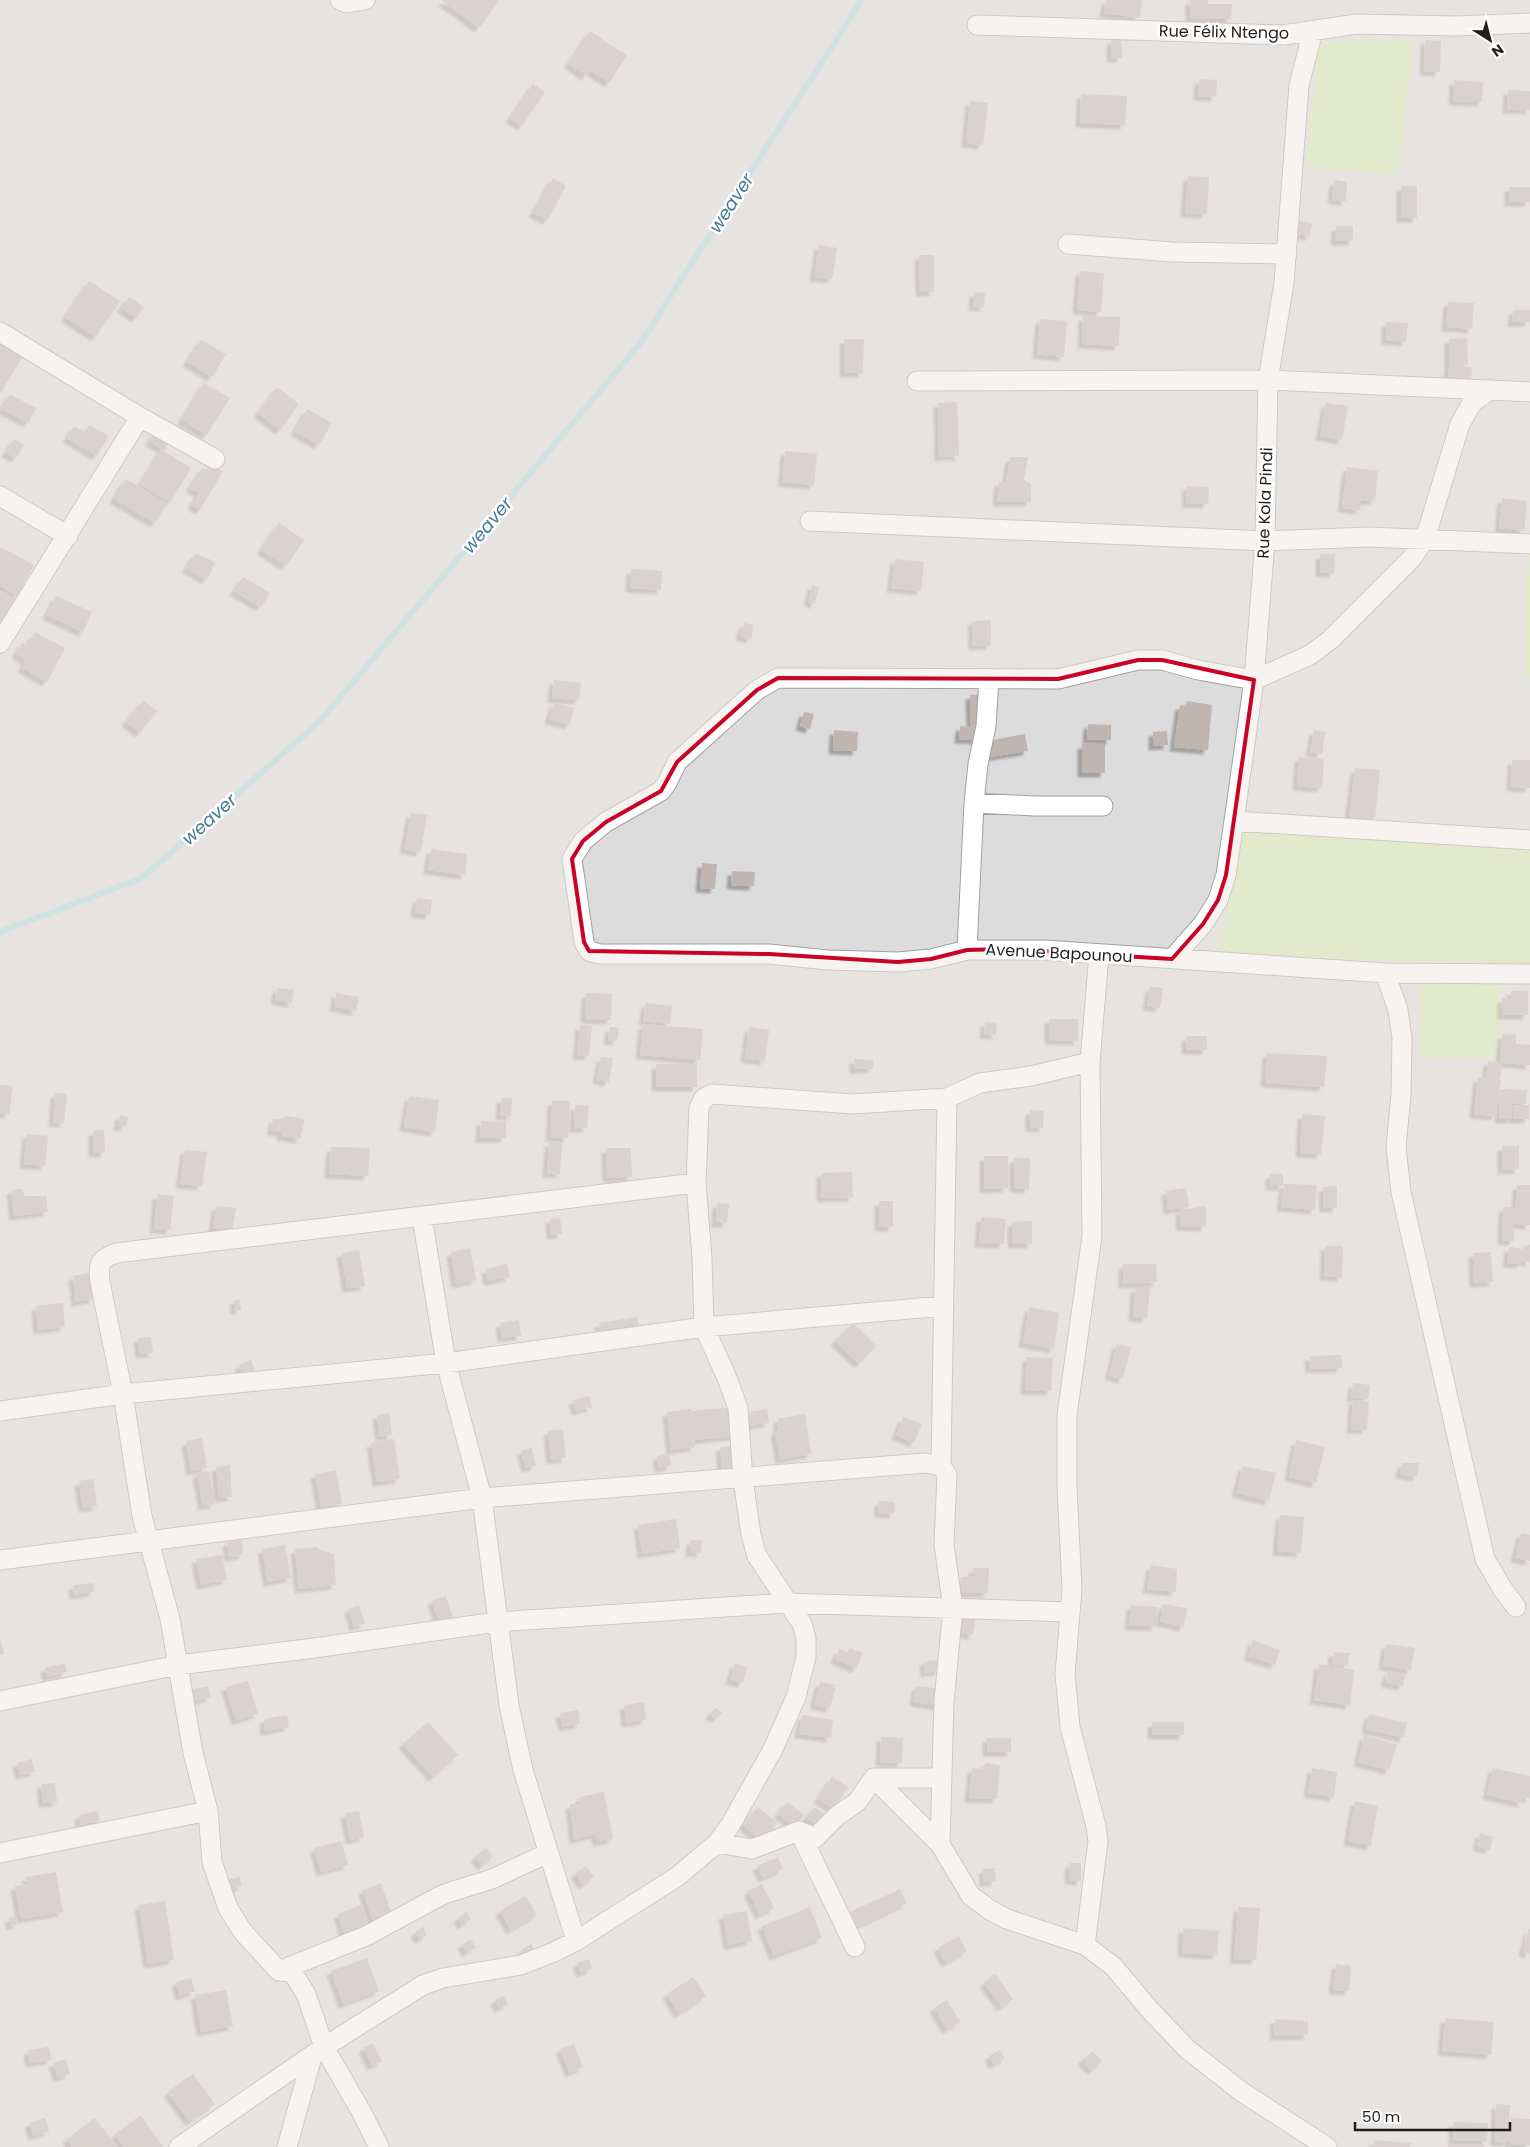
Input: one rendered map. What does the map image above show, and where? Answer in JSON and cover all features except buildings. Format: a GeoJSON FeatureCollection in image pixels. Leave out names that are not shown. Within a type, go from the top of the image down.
{"type":"FeatureCollection","features":[{"type":"Feature","properties":{"kind":"street"},"geometry":{"type":"LineString","coordinates":[[340,0],[347,3],[365,0]]}},
{"type":"Feature","properties":{"kind":"street","name":"Rue Félix Ntengo"},"geometry":{"type":"LineString","coordinates":[[977,25],[1283,36],[1356,24],[1456,26],[1530,23]]}},
{"type":"Feature","properties":{"kind":"street","name":"Rue Kola Pindi"},"geometry":{"type":"LineString","coordinates":[[1172,958],[1203,924],[1218,900],[1226,875],[1254,680],[1265,541],[1268,380],[1280,315],[1288,254],[1300,85],[1313,31]]}},
{"type":"Feature","properties":{"kind":"street"},"geometry":{"type":"LineString","coordinates":[[1068,244],[1172,252],[1288,254]]}},
{"type":"Feature","properties":{"kind":"street"},"geometry":{"type":"LineString","coordinates":[[0,332],[140,417],[215,459]]}},
{"type":"Feature","properties":{"kind":"street"},"geometry":{"type":"LineString","coordinates":[[916,381],[1268,380],[1530,392]]}},
{"type":"Feature","properties":{"kind":"street"},"geometry":{"type":"LineString","coordinates":[[967,950],[974,804],[978,764],[986,726],[989,679],[1058,679],[1121,664],[1146,660],[1162,660],[1198,670],[1254,680],[1310,655],[1330,640],[1384,588],[1411,559],[1425,539],[1460,424],[1472,403],[1490,390]]}},
{"type":"Feature","properties":{"kind":"street"},"geometry":{"type":"LineString","coordinates":[[0,643],[140,417]]}},
{"type":"Feature","properties":{"kind":"street"},"geometry":{"type":"LineString","coordinates":[[0,496],[68,536]]}},
{"type":"Feature","properties":{"kind":"street"},"geometry":{"type":"LineString","coordinates":[[810,521],[1265,541],[1369,537],[1530,544]]}},
{"type":"Feature","properties":{"kind":"street","name":"Avenue Bapounou"},"geometry":{"type":"LineString","coordinates":[[989,679],[778,678],[757,690],[677,762],[667,783],[660,791],[606,822],[583,841],[572,859],[584,942],[590,951],[600,954],[769,954],[828,960],[898,962],[931,960],[967,950],[1044,950],[1385,973],[1530,974]]}},
{"type":"Feature","properties":{"kind":"street"},"geometry":{"type":"LineString","coordinates":[[974,804],[1103,806]]}},
{"type":"Feature","properties":{"kind":"street"},"geometry":{"type":"LineString","coordinates":[[1234,821],[1530,840]]}},
{"type":"Feature","properties":{"kind":"street"},"geometry":{"type":"LineString","coordinates":[[1085,1945],[1098,1841],[1096,1826],[1070,1727],[1065,1674],[1072,1589],[1066,1415],[1092,1236],[1090,1062],[1099,954]]}},
{"type":"Feature","properties":{"kind":"street"},"geometry":{"type":"LineString","coordinates":[[1385,973],[1398,1010],[1402,1038],[1401,1095],[1396,1147],[1401,1192],[1485,1559],[1516,1607]]}},
{"type":"Feature","properties":{"kind":"street"},"geometry":{"type":"LineString","coordinates":[[179,2147],[318,2052],[423,1985],[443,1978],[521,1965],[554,1952],[576,1941],[678,1876],[717,1842],[731,1824],[773,1749],[796,1696],[806,1657],[806,1638],[802,1624],[757,1556],[751,1535],[743,1478],[738,1408],[704,1327],[702,1258],[696,1184],[699,1108],[704,1098],[712,1094],[853,1104],[947,1098],[980,1083],[1031,1076],[1090,1062]]}},
{"type":"Feature","properties":{"kind":"street"},"geometry":{"type":"LineString","coordinates":[[940,1844],[940,1778],[944,1701],[953,1608],[944,1545],[947,1475],[941,1466],[947,1098]]}},
{"type":"Feature","properties":{"kind":"street"},"geometry":{"type":"LineString","coordinates":[[379,2147],[362,2113],[318,2052],[306,1994],[292,1972],[279,1972],[243,1932],[228,1908],[212,1862],[208,1811],[194,1753],[170,1619],[142,1516],[123,1394],[100,1282],[99,1268],[104,1258],[116,1253],[696,1184]]}},
{"type":"Feature","properties":{"kind":"street"},"geometry":{"type":"LineString","coordinates":[[422,1217],[446,1363],[482,1498],[508,1705],[523,1770],[576,1941]]}},
{"type":"Feature","properties":{"kind":"street"},"geometry":{"type":"LineString","coordinates":[[0,1411],[123,1394],[446,1363],[704,1327],[943,1306]]}},
{"type":"Feature","properties":{"kind":"street"},"geometry":{"type":"LineString","coordinates":[[0,1560],[482,1498],[925,1463],[941,1466]]}},
{"type":"Feature","properties":{"kind":"street"},"geometry":{"type":"LineString","coordinates":[[0,1701],[178,1665],[497,1622],[787,1603],[1069,1612]]}},
{"type":"Feature","properties":{"kind":"street"},"geometry":{"type":"LineString","coordinates":[[874,1778],[940,1778]]}},
{"type":"Feature","properties":{"kind":"street"},"geometry":{"type":"LineString","coordinates":[[717,1842],[752,1849],[799,1831],[815,1838],[837,1816],[857,1802],[874,1778]]}},
{"type":"Feature","properties":{"kind":"street"},"geometry":{"type":"LineString","coordinates":[[874,1778],[940,1844],[971,1896],[990,1910],[1007,1919],[1085,1945],[1114,1966],[1149,2009],[1187,2049],[1242,2092],[1327,2147]]}},
{"type":"Feature","properties":{"kind":"street"},"geometry":{"type":"LineString","coordinates":[[0,1853],[208,1811]]}},
{"type":"Feature","properties":{"kind":"street"},"geometry":{"type":"LineString","coordinates":[[799,1831],[855,1947]]}},
{"type":"Feature","properties":{"kind":"street"},"geometry":{"type":"LineString","coordinates":[[279,1972],[366,1936],[444,1894],[492,1879],[548,1853]]}},
{"type":"Feature","properties":{"kind":"street"},"geometry":{"type":"LineString","coordinates":[[287,2147],[318,2052]]}},
{"type":"Feature","properties":{"kind":"highlighted area"},"geometry":{"type":"Polygon","coordinates":[[[1138,660],[1162,660],[1254,680],[1226,875],[1218,900],[1203,924],[1172,959],[1003,949],[967,950],[931,959],[898,962],[769,954],[589,951],[584,942],[572,859],[583,841],[606,822],[661,791],[677,762],[757,690],[778,678],[1058,679],[1138,660]]]}},
{"type":"Feature","properties":{"kind":"shaded area"},"geometry":{"type":"Polygon","coordinates":[[[0,0],[1530,0],[1530,2147],[0,2147],[0,0]]]}},
{"type":"Feature","properties":{"kind":"green space"},"geometry":{"type":"Polygon","coordinates":[[[1414,40],[1398,174],[1304,168],[1320,42],[1414,40]]]}},
{"type":"Feature","properties":{"kind":"green space"},"geometry":{"type":"Polygon","coordinates":[[[1527,549],[1530,550],[1530,680],[1525,680],[1527,549]]]}},
{"type":"Feature","properties":{"kind":"green space"},"geometry":{"type":"Polygon","coordinates":[[[1243,829],[1530,846],[1530,967],[1219,954],[1243,829]]]}},
{"type":"Feature","properties":{"kind":"green space"},"geometry":{"type":"Polygon","coordinates":[[[1420,977],[1500,979],[1496,1058],[1419,1059],[1420,977]]]}},
{"type":"Feature","properties":{"kind":"waterway","name":"weaver"},"geometry":{"type":"LineString","coordinates":[[0,932],[142,878],[321,720],[639,345],[862,0]]}}]}
